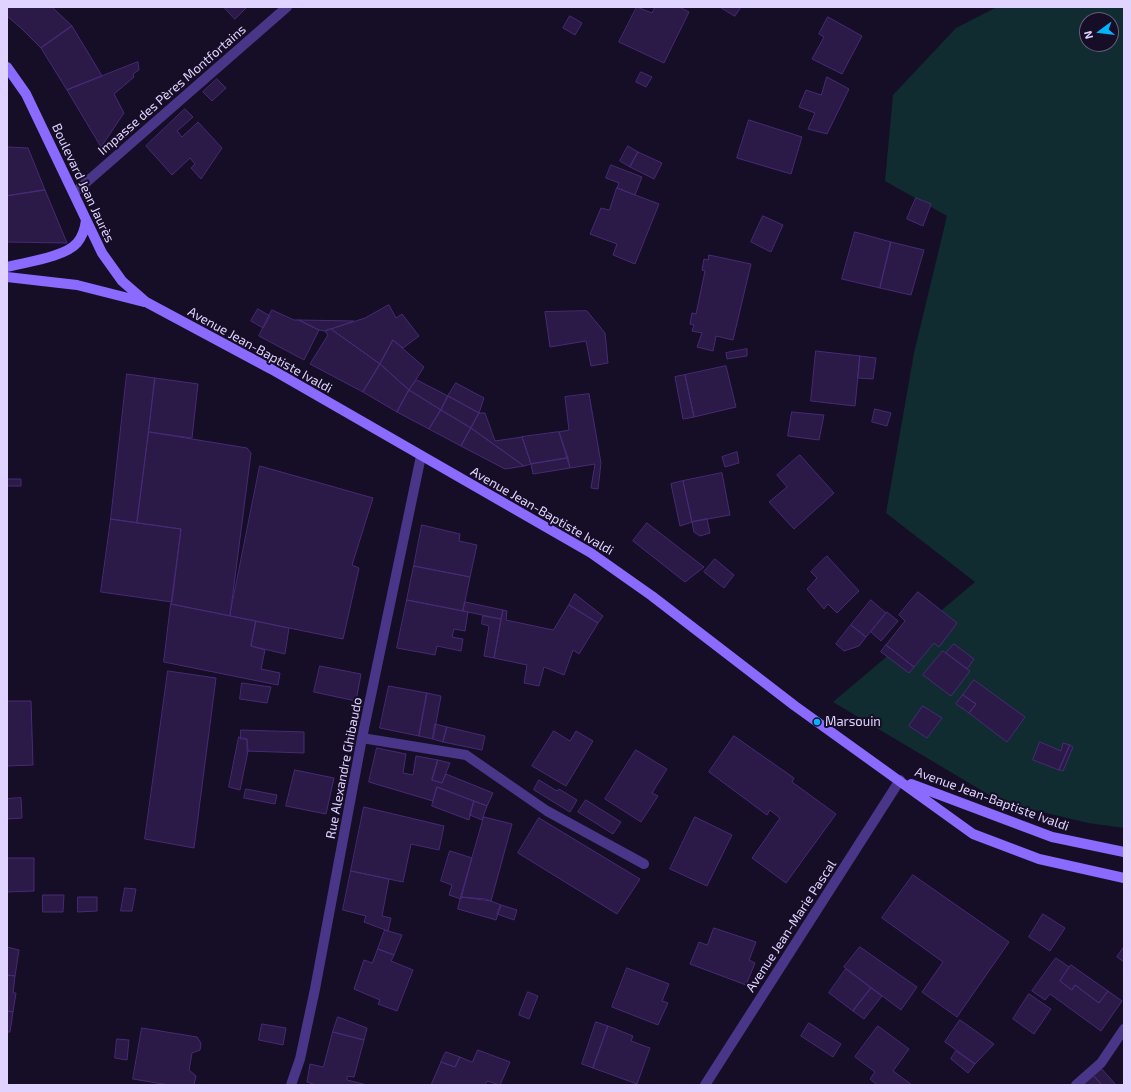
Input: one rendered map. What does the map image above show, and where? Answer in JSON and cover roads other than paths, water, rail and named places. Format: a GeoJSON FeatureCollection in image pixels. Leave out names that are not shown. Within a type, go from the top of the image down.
{"type":"FeatureCollection","features":[{"type":"Feature","properties":{"kind":"main road","name":"Boulevard Jean Jaurès"},"geometry":{"type":"LineString","coordinates":[[7,67],[26,94],[102,253],[118,276],[146,302]]}},
{"type":"Feature","properties":{"kind":"main road"},"geometry":{"type":"LineString","coordinates":[[7,266],[66,251],[78,242],[84,231],[86,220]]}},
{"type":"Feature","properties":{"kind":"main road"},"geometry":{"type":"LineString","coordinates":[[7,277],[77,285],[146,302]]}},
{"type":"Feature","properties":{"kind":"main road","name":"Avenue Jean-Baptiste Ivaldi"},"geometry":{"type":"LineString","coordinates":[[146,302],[271,369],[591,553],[652,596],[795,706],[974,834],[1039,859],[1124,878]]}},
{"type":"Feature","properties":{"kind":"main road","name":"Avenue Jean-Baptiste Ivaldi"},"geometry":{"type":"LineString","coordinates":[[900,780],[1052,837],[1124,852]]}},
{"type":"Feature","properties":{"kind":"street","name":"Impasse des Pères Montfortains"},"geometry":{"type":"LineString","coordinates":[[74,193],[288,7]]}},
{"type":"Feature","properties":{"kind":"street","name":"Rue Alexandre Ghibaudo"},"geometry":{"type":"LineString","coordinates":[[291,1085],[300,1059],[315,990],[362,738],[421,456]]}},
{"type":"Feature","properties":{"kind":"street"},"geometry":{"type":"LineString","coordinates":[[362,738],[466,755],[547,811],[644,864]]}},
{"type":"Feature","properties":{"kind":"street","name":"Avenue Jean-Marie Pascal"},"geometry":{"type":"LineString","coordinates":[[705,1085],[900,780]]}},
{"type":"Feature","properties":{"kind":"street"},"geometry":{"type":"LineString","coordinates":[[1076,1085],[1101,1063],[1124,1029]]}},
{"type":"Feature","properties":{"kind":"place","name":"Marsouin"},"geometry":{"type":"Point","coordinates":[817,722]}}]}
